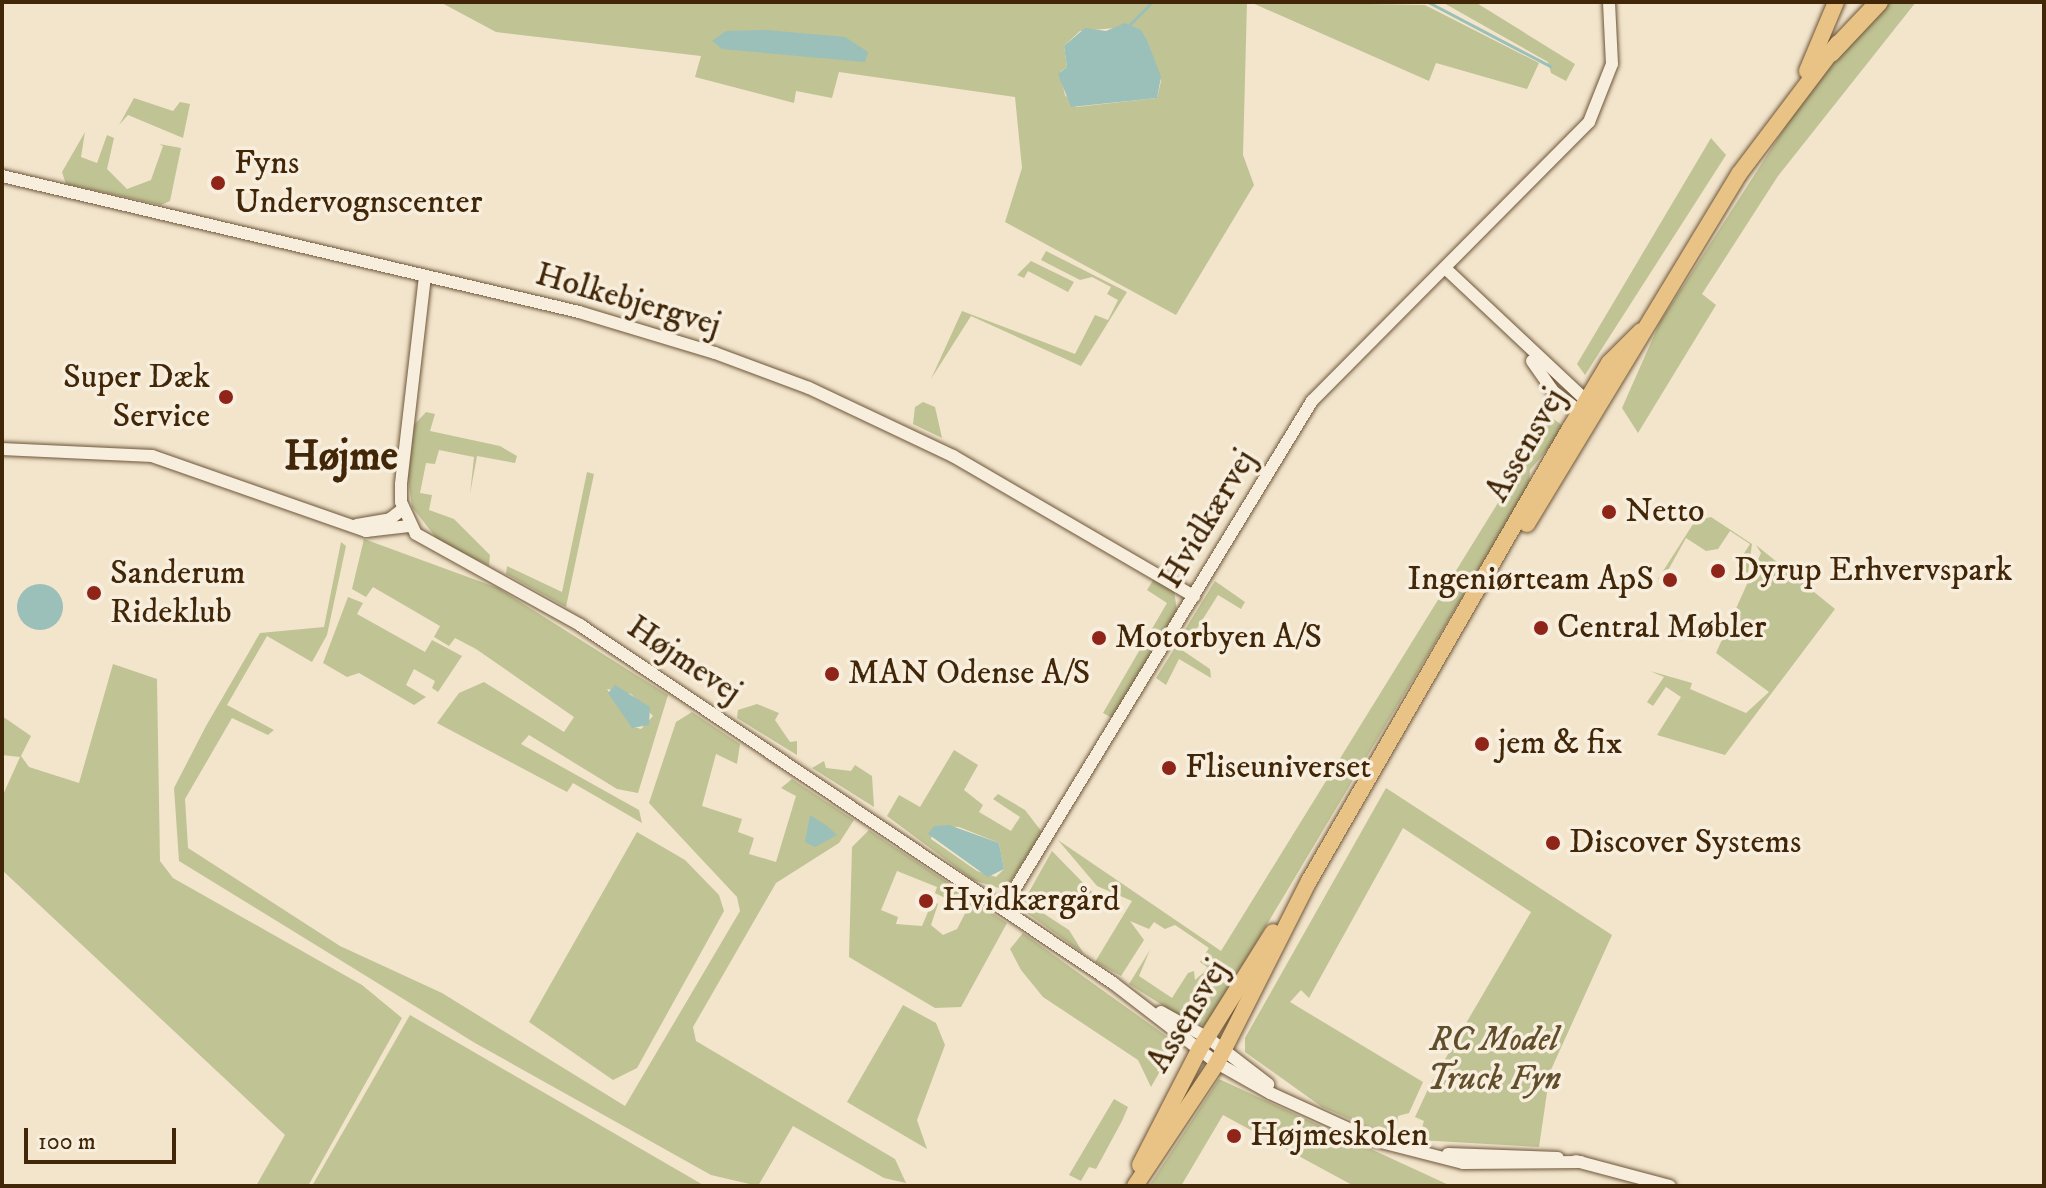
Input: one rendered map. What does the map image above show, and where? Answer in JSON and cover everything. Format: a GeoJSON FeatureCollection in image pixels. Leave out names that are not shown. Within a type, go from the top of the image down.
{"type":"FeatureCollection","features":[{"type":"Feature","properties":{"kind":"highway"},"geometry":{"type":"LineString","coordinates":[[1831,53],[1879,2]]}},
{"type":"Feature","properties":{"kind":"main road","name":"Assensvej"},"geometry":{"type":"LineString","coordinates":[[1797,91],[1836,2]]}},
{"type":"Feature","properties":{"kind":"main road","name":"Assensvej"},"geometry":{"type":"LineString","coordinates":[[1132,1186],[1309,881],[1589,411],[1609,363],[1641,331],[1797,91],[1831,53],[1868,2]]}},
{"type":"Feature","properties":{"kind":"main road","name":"Assensvej"},"geometry":{"type":"LineString","coordinates":[[1212,1051],[1282,919],[1309,881]]}},
{"type":"Feature","properties":{"kind":"street","name":"Hvidkærvej"},"geometry":{"type":"LineString","coordinates":[[1003,908],[1312,401],[1589,122],[1612,64],[1609,2]]}},
{"type":"Feature","properties":{"kind":"street","name":"Holkebjergvej"},"geometry":{"type":"LineString","coordinates":[[2,176],[643,329],[809,388],[1009,485],[1194,596]]}},
{"type":"Feature","properties":{"kind":"street"},"geometry":{"type":"LineString","coordinates":[[1445,268],[1589,411]]}},
{"type":"Feature","properties":{"kind":"street"},"geometry":{"type":"LineString","coordinates":[[2,449],[152,456],[240,491],[378,532],[409,526],[403,509],[401,485],[425,276]]}},
{"type":"Feature","properties":{"kind":"street"},"geometry":{"type":"LineString","coordinates":[[357,525],[390,519],[403,509]]}},
{"type":"Feature","properties":{"kind":"street","name":"Højmevej"},"geometry":{"type":"LineString","coordinates":[[409,526],[434,547],[580,625],[1287,1100],[1345,1129],[1429,1154],[1486,1164],[1581,1162],[1670,1186]]}},
{"type":"Feature","properties":{"kind":"green space"},"geometry":{"type":"Polygon","coordinates":[[[440,2],[1247,2],[1243,155],[1254,185],[1176,315],[1005,222],[1022,168],[1015,97],[839,72],[832,98],[796,91],[794,103],[695,77],[701,56],[496,32],[440,2]],[[1116,28],[1080,31],[1064,46],[1067,67],[1060,72],[1065,95],[1076,107],[1157,98],[1161,81],[1148,42],[1116,28]]]}},
{"type":"Feature","properties":{"kind":"green space"},"geometry":{"type":"Polygon","coordinates":[[[1250,2],[1425,5],[1539,63],[1527,89],[1436,63],[1429,81],[1250,2]]]}},
{"type":"Feature","properties":{"kind":"green space"},"geometry":{"type":"Polygon","coordinates":[[[1442,2],[1475,2],[1575,64],[1566,81],[1551,73],[1548,62],[1442,2]]]}},
{"type":"Feature","properties":{"kind":"green space"},"geometry":{"type":"Polygon","coordinates":[[[1884,2],[1916,2],[1778,176],[1702,294],[1716,305],[1638,433],[1622,408],[1660,322],[1805,96],[1884,2]]]}},
{"type":"Feature","properties":{"kind":"green space"},"geometry":{"type":"Polygon","coordinates":[[[134,98],[173,111],[180,102],[190,104],[183,138],[128,115],[119,125],[134,98]]]}},
{"type":"Feature","properties":{"kind":"green space"},"geometry":{"type":"Polygon","coordinates":[[[85,132],[81,157],[97,163],[107,135],[114,138],[107,169],[127,189],[151,180],[163,146],[159,144],[181,148],[170,201],[161,205],[66,184],[62,172],[85,132]]]}},
{"type":"Feature","properties":{"kind":"green space"},"geometry":{"type":"Polygon","coordinates":[[[1711,138],[1726,155],[1585,375],[1577,364],[1711,138]]]}},
{"type":"Feature","properties":{"kind":"green space"},"geometry":{"type":"Polygon","coordinates":[[[1046,251],[1127,292],[1081,366],[971,316],[931,379],[962,311],[1075,354],[1095,315],[1108,320],[1118,300],[1107,294],[1111,287],[1092,277],[1080,280],[1041,260],[1046,251]]]}},
{"type":"Feature","properties":{"kind":"green space"},"geometry":{"type":"Polygon","coordinates":[[[1031,261],[1074,282],[1068,292],[1028,271],[1024,278],[1017,275],[1031,261]]]}},
{"type":"Feature","properties":{"kind":"green space"},"geometry":{"type":"Polygon","coordinates":[[[923,402],[935,407],[942,438],[913,424],[915,407],[923,402]]]}},
{"type":"Feature","properties":{"kind":"green space"},"geometry":{"type":"Polygon","coordinates":[[[426,412],[435,414],[430,431],[500,446],[517,456],[515,463],[477,456],[470,494],[474,457],[439,450],[435,464],[426,463],[420,493],[432,495],[429,510],[454,519],[490,555],[489,566],[438,540],[412,507],[408,477],[414,425],[426,412]]]}},
{"type":"Feature","properties":{"kind":"green space"},"geometry":{"type":"Polygon","coordinates":[[[1551,417],[1563,426],[1561,433],[1530,470],[1529,485],[1207,1025],[1192,1024],[1129,984],[1150,950],[1139,976],[1172,998],[1188,973],[1194,971],[1195,980],[1203,973],[1207,967],[1200,962],[1209,948],[1175,925],[1165,929],[1154,922],[1149,929],[1130,921],[1144,940],[1121,976],[1095,962],[1132,901],[1097,886],[1058,840],[1221,951],[1551,417]]]}},
{"type":"Feature","properties":{"kind":"green space"},"geometry":{"type":"Polygon","coordinates":[[[587,472],[594,474],[566,607],[506,574],[507,566],[562,592],[587,472]]]}},
{"type":"Feature","properties":{"kind":"green space"},"geometry":{"type":"Polygon","coordinates":[[[1711,517],[1752,544],[1748,573],[1736,566],[1750,544],[1730,531],[1718,549],[1706,551],[1686,538],[1662,581],[1658,579],[1695,521],[1711,517]]]}},
{"type":"Feature","properties":{"kind":"green space"},"geometry":{"type":"Polygon","coordinates":[[[364,539],[498,588],[668,695],[638,793],[617,789],[529,735],[521,744],[639,810],[642,823],[573,783],[567,792],[437,723],[459,693],[484,682],[564,732],[574,717],[476,649],[455,638],[449,646],[434,637],[440,626],[373,587],[366,597],[352,589],[364,539]],[[607,689],[631,726],[641,729],[653,716],[631,694],[607,689]]]}},
{"type":"Feature","properties":{"kind":"green space"},"geometry":{"type":"Polygon","coordinates":[[[341,542],[346,546],[327,635],[312,662],[267,636],[227,705],[274,730],[268,735],[232,718],[185,799],[188,848],[340,946],[442,993],[625,1106],[740,911],[737,897],[649,803],[676,722],[692,712],[740,744],[737,764],[716,754],[702,806],[742,819],[738,832],[754,838],[749,854],[776,862],[796,796],[781,788],[792,779],[854,820],[839,843],[776,883],[693,1027],[696,1041],[895,1159],[906,1183],[884,1178],[793,1126],[758,1186],[711,1175],[475,1043],[179,861],[174,788],[260,633],[324,627],[341,542]]]}},
{"type":"Feature","properties":{"kind":"green space"},"geometry":{"type":"Polygon","coordinates":[[[1756,545],[1835,609],[1725,755],[1657,735],[1681,697],[1666,687],[1653,706],[1647,702],[1664,677],[1650,671],[1692,683],[1690,689],[1746,713],[1769,692],[1716,653],[1761,553],[1756,545]]]}},
{"type":"Feature","properties":{"kind":"green space"},"geometry":{"type":"Polygon","coordinates":[[[1154,579],[1174,591],[1177,611],[1112,718],[1103,713],[1167,603],[1147,590],[1154,579]]]}},
{"type":"Feature","properties":{"kind":"green space"},"geometry":{"type":"Polygon","coordinates":[[[1215,581],[1245,602],[1241,609],[1218,595],[1191,638],[1195,646],[1181,636],[1215,581]]]}},
{"type":"Feature","properties":{"kind":"green space"},"geometry":{"type":"Polygon","coordinates":[[[348,597],[363,603],[357,614],[425,652],[432,640],[462,656],[438,692],[432,688],[435,681],[414,669],[406,685],[426,697],[414,705],[359,673],[347,677],[323,663],[348,597]]]}},
{"type":"Feature","properties":{"kind":"green space"},"geometry":{"type":"Polygon","coordinates":[[[1176,646],[1210,669],[1211,678],[1179,659],[1166,685],[1156,678],[1176,646]]]}},
{"type":"Feature","properties":{"kind":"green space"},"geometry":{"type":"Polygon","coordinates":[[[113,664],[157,679],[160,861],[173,878],[362,985],[402,1018],[308,1186],[256,1186],[285,1135],[2,870],[2,797],[20,757],[2,755],[2,716],[31,736],[21,756],[29,767],[79,783],[113,664]]]}},
{"type":"Feature","properties":{"kind":"green space"},"geometry":{"type":"Polygon","coordinates":[[[757,704],[779,713],[775,720],[790,742],[797,741],[797,755],[737,718],[738,710],[757,704]]]}},
{"type":"Feature","properties":{"kind":"green space"},"geometry":{"type":"Polygon","coordinates":[[[954,750],[978,765],[964,790],[983,805],[979,812],[1011,831],[1020,817],[993,799],[998,794],[1025,810],[1042,832],[1005,890],[973,880],[887,816],[899,795],[920,807],[954,750]],[[934,826],[931,839],[977,871],[996,877],[1004,869],[999,843],[959,827],[934,826]]]}},
{"type":"Feature","properties":{"kind":"green space"},"geometry":{"type":"Polygon","coordinates":[[[824,761],[826,768],[851,771],[855,765],[872,776],[874,807],[812,768],[824,761]]]}},
{"type":"Feature","properties":{"kind":"green space","name":"RC Model Truck Fyn"},"geometry":{"type":"Polygon","coordinates":[[[1386,788],[1612,935],[1550,1072],[1539,1147],[1418,1140],[1424,1121],[1415,1117],[1430,1085],[1531,912],[1403,828],[1309,998],[1301,990],[1290,1002],[1423,1082],[1409,1113],[1398,1116],[1395,1139],[1322,1107],[1245,1052],[1245,1038],[1386,788]]]}},
{"type":"Feature","properties":{"kind":"green space"},"geometry":{"type":"Polygon","coordinates":[[[869,830],[962,892],[947,899],[935,893],[937,887],[897,871],[881,910],[898,917],[896,924],[922,926],[933,900],[938,904],[931,925],[943,935],[957,929],[972,900],[1007,923],[961,1007],[935,1008],[849,957],[852,847],[869,830]]]}},
{"type":"Feature","properties":{"kind":"green space"},"geometry":{"type":"Polygon","coordinates":[[[637,832],[685,860],[719,895],[724,911],[637,1068],[613,1080],[529,1022],[637,832]]]}},
{"type":"Feature","properties":{"kind":"green space"},"geometry":{"type":"Polygon","coordinates":[[[1052,851],[1093,893],[1085,905],[1065,892],[1059,900],[1048,892],[1035,908],[1069,930],[1084,954],[1020,908],[1052,851]]]}},
{"type":"Feature","properties":{"kind":"green space"},"geometry":{"type":"Polygon","coordinates":[[[1023,933],[1176,1043],[1151,1087],[1138,1060],[1043,997],[1021,970],[1010,949],[1023,933]]]}},
{"type":"Feature","properties":{"kind":"green space"},"geometry":{"type":"Polygon","coordinates":[[[903,1005],[936,1023],[945,1045],[917,1120],[927,1149],[847,1102],[903,1005]]]}},
{"type":"Feature","properties":{"kind":"green space"},"geometry":{"type":"Polygon","coordinates":[[[410,1015],[705,1186],[312,1186],[410,1015]]]}},
{"type":"Feature","properties":{"kind":"green space"},"geometry":{"type":"Polygon","coordinates":[[[1219,1079],[1451,1186],[1354,1186],[1223,1115],[1181,1186],[1149,1186],[1219,1079]]]}},
{"type":"Feature","properties":{"kind":"green space"},"geometry":{"type":"Polygon","coordinates":[[[1114,1099],[1128,1107],[1096,1169],[1089,1167],[1081,1181],[1069,1175],[1114,1099]]]}},
{"type":"Feature","properties":{"kind":"water"},"geometry":{"type":"Polygon","coordinates":[[[1125,23],[1141,30],[1148,42],[1161,77],[1157,98],[1071,107],[1058,74],[1067,67],[1064,46],[1085,28],[1106,31],[1125,23]]]}},
{"type":"Feature","properties":{"kind":"water"},"geometry":{"type":"Polygon","coordinates":[[[766,30],[845,37],[868,52],[865,62],[722,49],[712,41],[726,31],[766,30]]]}},
{"type":"Feature","properties":{"kind":"water"},"geometry":{"type":"Polygon","coordinates":[[[40,584],[56,591],[63,607],[56,623],[40,630],[24,623],[17,607],[24,591],[40,584]]]}},
{"type":"Feature","properties":{"kind":"water"},"geometry":{"type":"Polygon","coordinates":[[[615,685],[650,707],[649,725],[632,728],[608,693],[615,685]]]}},
{"type":"Feature","properties":{"kind":"water"},"geometry":{"type":"Polygon","coordinates":[[[810,815],[837,835],[815,847],[805,842],[810,815]]]}},
{"type":"Feature","properties":{"kind":"water"},"geometry":{"type":"Polygon","coordinates":[[[949,825],[999,843],[1004,869],[988,877],[928,834],[934,826],[949,825]]]}},
{"type":"Feature","properties":{"kind":"waterway"},"geometry":{"type":"LineString","coordinates":[[1428,2],[1550,66]]}},
{"type":"Feature","properties":{"kind":"waterway"},"geometry":{"type":"LineString","coordinates":[[1130,24],[1150,4]]}},
{"type":"Feature","properties":{"kind":"place","name":"Fyns Undervognscenter"},"geometry":{"type":"Point","coordinates":[218,183]}},
{"type":"Feature","properties":{"kind":"place","name":"Super Dæk Service"},"geometry":{"type":"Point","coordinates":[226,397]}},
{"type":"Feature","properties":{"kind":"place","name":"Netto"},"geometry":{"type":"Point","coordinates":[1609,512]}},
{"type":"Feature","properties":{"kind":"place","name":"Dyrup Erhvervspark"},"geometry":{"type":"Point","coordinates":[1718,571]}},
{"type":"Feature","properties":{"kind":"place","name":"Ingeniørteam ApS"},"geometry":{"type":"Point","coordinates":[1670,580]}},
{"type":"Feature","properties":{"kind":"place","name":"Sanderum Rideklub"},"geometry":{"type":"Point","coordinates":[94,593]}},
{"type":"Feature","properties":{"kind":"place","name":"Central Møbler"},"geometry":{"type":"Point","coordinates":[1541,628]}},
{"type":"Feature","properties":{"kind":"place","name":"Motorbyen A/S"},"geometry":{"type":"Point","coordinates":[1099,638]}},
{"type":"Feature","properties":{"kind":"place","name":"MAN Odense A/S"},"geometry":{"type":"Point","coordinates":[832,674]}},
{"type":"Feature","properties":{"kind":"place","name":"jem & fix"},"geometry":{"type":"Point","coordinates":[1482,744]}},
{"type":"Feature","properties":{"kind":"place","name":"Fliseuniverset"},"geometry":{"type":"Point","coordinates":[1169,768]}},
{"type":"Feature","properties":{"kind":"place","name":"Discover Systems"},"geometry":{"type":"Point","coordinates":[1553,843]}},
{"type":"Feature","properties":{"kind":"place","name":"Hvidkærgård"},"geometry":{"type":"Point","coordinates":[926,901]}},
{"type":"Feature","properties":{"kind":"place","name":"Højmeskolen"},"geometry":{"type":"Point","coordinates":[1234,1136]}},
{"type":"Feature","properties":{"kind":"district","name":"Højme"},"geometry":{"type":"Point","coordinates":[341,457]}}]}
